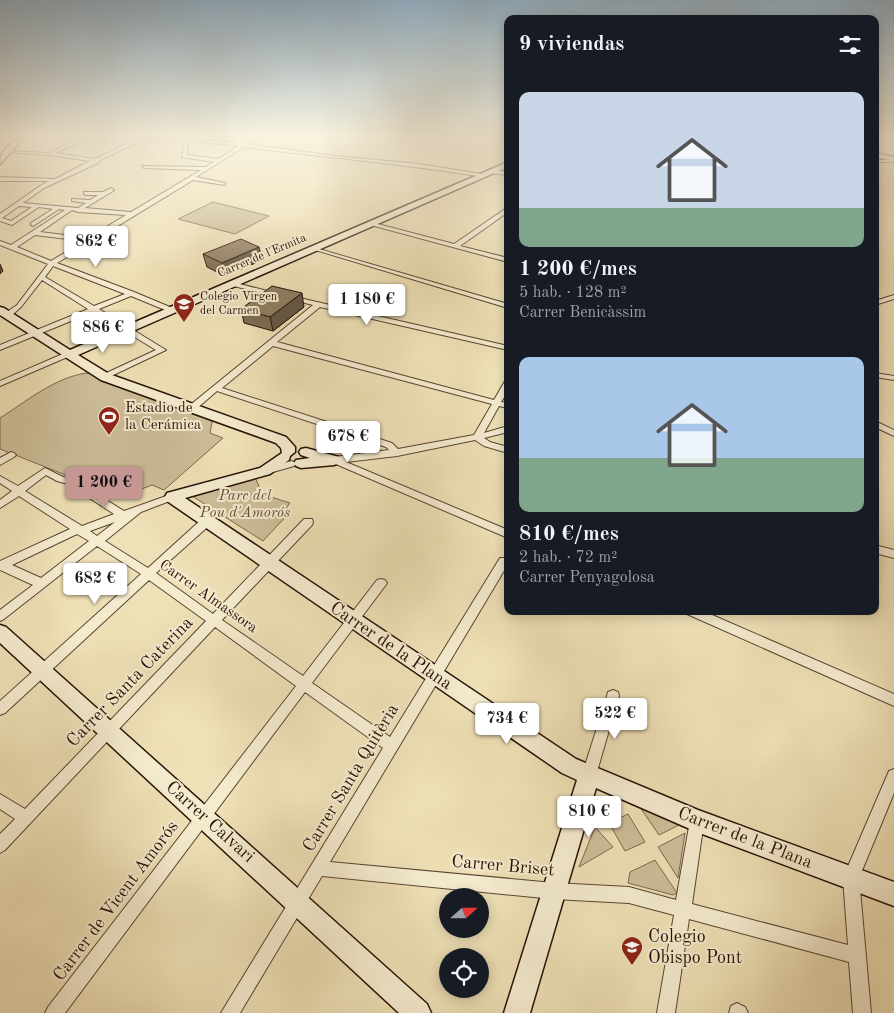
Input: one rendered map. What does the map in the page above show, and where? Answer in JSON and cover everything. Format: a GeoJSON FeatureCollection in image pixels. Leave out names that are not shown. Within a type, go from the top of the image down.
{"type":"FeatureCollection","features":[{"type":"Feature","properties":{"kind":"street"},"geometry":{"type":"LineString","coordinates":[[37,206],[12,223],[0,218],[42,187],[53,182]]}},
{"type":"Feature","properties":{"kind":"street"},"geometry":{"type":"LineString","coordinates":[[4,312],[19,306],[52,263],[185,182]]}},
{"type":"Feature","properties":{"kind":"street"},"geometry":{"type":"LineString","coordinates":[[214,182],[223,184]]}},
{"type":"Feature","properties":{"kind":"street","name":"Carrer de l'Ermita"},"geometry":{"type":"LineString","coordinates":[[0,384],[466,182]]}},
{"type":"Feature","properties":{"kind":"street"},"geometry":{"type":"LineString","coordinates":[[170,185],[179,186]]}},
{"type":"Feature","properties":{"kind":"street"},"geometry":{"type":"LineString","coordinates":[[12,248],[75,209],[92,202],[111,190]]}},
{"type":"Feature","properties":{"kind":"street"},"geometry":{"type":"LineString","coordinates":[[86,192],[103,194]]}},
{"type":"Feature","properties":{"kind":"street"},"geometry":{"type":"LineString","coordinates":[[74,200],[92,202]]}},
{"type":"Feature","properties":{"kind":"street"},"geometry":{"type":"LineString","coordinates":[[18,204],[131,214]]}},
{"type":"Feature","properties":{"kind":"street"},"geometry":{"type":"LineString","coordinates":[[33,224],[59,207]]}},
{"type":"Feature","properties":{"kind":"street"},"geometry":{"type":"LineString","coordinates":[[455,246],[504,212]]}},
{"type":"Feature","properties":{"kind":"street"},"geometry":{"type":"LineString","coordinates":[[370,224],[504,259]]}},
{"type":"Feature","properties":{"kind":"street"},"geometry":{"type":"LineString","coordinates":[[35,233],[88,240]]}},
{"type":"Feature","properties":{"kind":"street"},"geometry":{"type":"LineString","coordinates":[[0,243],[173,310]]}},
{"type":"Feature","properties":{"kind":"street"},"geometry":{"type":"LineString","coordinates":[[314,248],[504,305]]}},
{"type":"Feature","properties":{"kind":"street"},"geometry":{"type":"LineString","coordinates":[[40,277],[162,350],[105,377]]}},
{"type":"Feature","properties":{"kind":"street"},"geometry":{"type":"LineString","coordinates":[[232,284],[504,347]]}},
{"type":"Feature","properties":{"kind":"street"},"geometry":{"type":"LineString","coordinates":[[0,348],[132,293]]}},
{"type":"Feature","properties":{"kind":"street"},"geometry":{"type":"LineString","coordinates":[[879,301],[894,297]]}},
{"type":"Feature","properties":{"kind":"street"},"geometry":{"type":"LineString","coordinates":[[884,300],[894,307]]}},
{"type":"Feature","properties":{"kind":"street"},"geometry":{"type":"LineString","coordinates":[[192,408],[218,389],[319,304]]}},
{"type":"Feature","properties":{"kind":"street"},"geometry":{"type":"LineString","coordinates":[[4,312],[68,355],[105,377],[281,440],[294,457]]}},
{"type":"Feature","properties":{"kind":"street"},"geometry":{"type":"LineString","coordinates":[[271,344],[504,405]]}},
{"type":"Feature","properties":{"kind":"street"},"geometry":{"type":"LineString","coordinates":[[879,376],[894,378]]}},
{"type":"Feature","properties":{"kind":"street"},"geometry":{"type":"LineString","coordinates":[[218,389],[389,445],[397,453]]}},
{"type":"Feature","properties":{"kind":"street"},"geometry":{"type":"LineString","coordinates":[[477,438],[504,390]]}},
{"type":"Feature","properties":{"kind":"street"},"geometry":{"type":"LineString","coordinates":[[879,426],[894,433]]}},
{"type":"Feature","properties":{"kind":"street"},"geometry":{"type":"LineString","coordinates":[[1,566],[78,530],[172,497],[265,471],[294,457],[334,460],[397,453],[477,438],[504,430]]}},
{"type":"Feature","properties":{"kind":"street"},"geometry":{"type":"LineString","coordinates":[[477,438],[487,444],[504,449]]}},
{"type":"Feature","properties":{"kind":"street"},"geometry":{"type":"LineString","coordinates":[[0,462],[11,455]]}},
{"type":"Feature","properties":{"kind":"street"},"geometry":{"type":"LineString","coordinates":[[334,460],[504,532]]}},
{"type":"Feature","properties":{"kind":"street"},"geometry":{"type":"LineString","coordinates":[[0,505],[45,471],[60,479],[71,482],[123,515]]}},
{"type":"Feature","properties":{"kind":"street","name":"Carrer Almassora"},"geometry":{"type":"LineString","coordinates":[[0,479],[148,574],[213,622],[392,747]]}},
{"type":"Feature","properties":{"kind":"street","name":"Carrer de la Plana"},"geometry":{"type":"LineString","coordinates":[[172,497],[569,766],[697,821],[894,894]]}},
{"type":"Feature","properties":{"kind":"street"},"geometry":{"type":"LineString","coordinates":[[0,616],[137,510]]}},
{"type":"Feature","properties":{"kind":"street"},"geometry":{"type":"LineString","coordinates":[[0,709],[207,521]]}},
{"type":"Feature","properties":{"kind":"street","name":"Carrer Santa Caterina"},"geometry":{"type":"LineString","coordinates":[[0,845],[308,522]]}},
{"type":"Feature","properties":{"kind":"street"},"geometry":{"type":"LineString","coordinates":[[879,550],[894,554]]}},
{"type":"Feature","properties":{"kind":"street","name":"Carrer Santa Quitèria"},"geometry":{"type":"LineString","coordinates":[[230,1013],[504,561]]}},
{"type":"Feature","properties":{"kind":"street"},"geometry":{"type":"LineString","coordinates":[[1,566],[42,584]]}},
{"type":"Feature","properties":{"kind":"street","name":"Carrer de Vicent Amorós"},"geometry":{"type":"LineString","coordinates":[[54,1013],[381,583]]}},
{"type":"Feature","properties":{"kind":"street"},"geometry":{"type":"LineString","coordinates":[[701,615],[894,700]]}},
{"type":"Feature","properties":{"kind":"street","name":"Carrer Calvari"},"geometry":{"type":"LineString","coordinates":[[0,632],[418,1013]]}},
{"type":"Feature","properties":{"kind":"street"},"geometry":{"type":"LineString","coordinates":[[517,1013],[613,696]]}},
{"type":"Feature","properties":{"kind":"street"},"geometry":{"type":"LineString","coordinates":[[862,1013],[850,878],[894,776]]}},
{"type":"Feature","properties":{"kind":"street"},"geometry":{"type":"LineString","coordinates":[[0,801],[26,818]]}},
{"type":"Feature","properties":{"kind":"street"},"geometry":{"type":"LineString","coordinates":[[666,1013],[697,821]]}},
{"type":"Feature","properties":{"kind":"street","name":"Carrer Briset"},"geometry":{"type":"LineString","coordinates":[[318,868],[554,891],[629,895],[856,956]]}},
{"type":"Feature","properties":{"kind":"green space"},"geometry":{"type":"Polygon","coordinates":[[[213,202],[269,216],[235,234],[178,219],[213,202]]]}},
{"type":"Feature","properties":{"kind":"green space","name":"Estadio de la Cerámica"},"geometry":{"type":"Polygon","coordinates":[[[86,373],[97,375],[213,417],[210,433],[223,438],[164,490],[152,485],[121,497],[0,449],[0,418],[52,385],[86,373]]]}},
{"type":"Feature","properties":{"kind":"green space","name":"Parc del Pou d'Amorós"},"geometry":{"type":"Polygon","coordinates":[[[256,479],[262,494],[290,503],[285,510],[290,512],[263,541],[192,496],[256,479]]]}},
{"type":"Feature","properties":{"kind":"green space"},"geometry":{"type":"Polygon","coordinates":[[[635,800],[683,823],[659,835],[635,800]]]}},
{"type":"Feature","properties":{"kind":"green space"},"geometry":{"type":"Polygon","coordinates":[[[628,814],[645,842],[625,851],[609,823],[628,814]]]}},
{"type":"Feature","properties":{"kind":"green space"},"geometry":{"type":"Polygon","coordinates":[[[595,827],[613,847],[579,867],[595,827]]]}},
{"type":"Feature","properties":{"kind":"green space"},"geometry":{"type":"Polygon","coordinates":[[[685,833],[678,878],[658,847],[685,833]]]}},
{"type":"Feature","properties":{"kind":"green space"},"geometry":{"type":"Polygon","coordinates":[[[655,860],[677,893],[673,895],[628,883],[630,872],[655,860]]]}},
{"type":"Feature","properties":{"kind":"building"},"geometry":{"type":"Polygon","coordinates":[[[241,239],[259,247],[222,263],[203,254],[241,239]]]}},
{"type":"Feature","properties":{"kind":"building"},"geometry":{"type":"Polygon","coordinates":[[[272,286],[302,293],[270,317],[241,309],[272,286]]]}},
{"type":"Feature","properties":{"kind":"place","name":"Colegio Virgen del Carmen"},"geometry":{"type":"Point","coordinates":[184,323]}},
{"type":"Feature","properties":{"kind":"place","name":"Estadio de la Cerámica"},"geometry":{"type":"Point","coordinates":[109,436]}},
{"type":"Feature","properties":{"kind":"place","name":"Colegio Obispo Pont"},"geometry":{"type":"Point","coordinates":[632,966]}}]}
